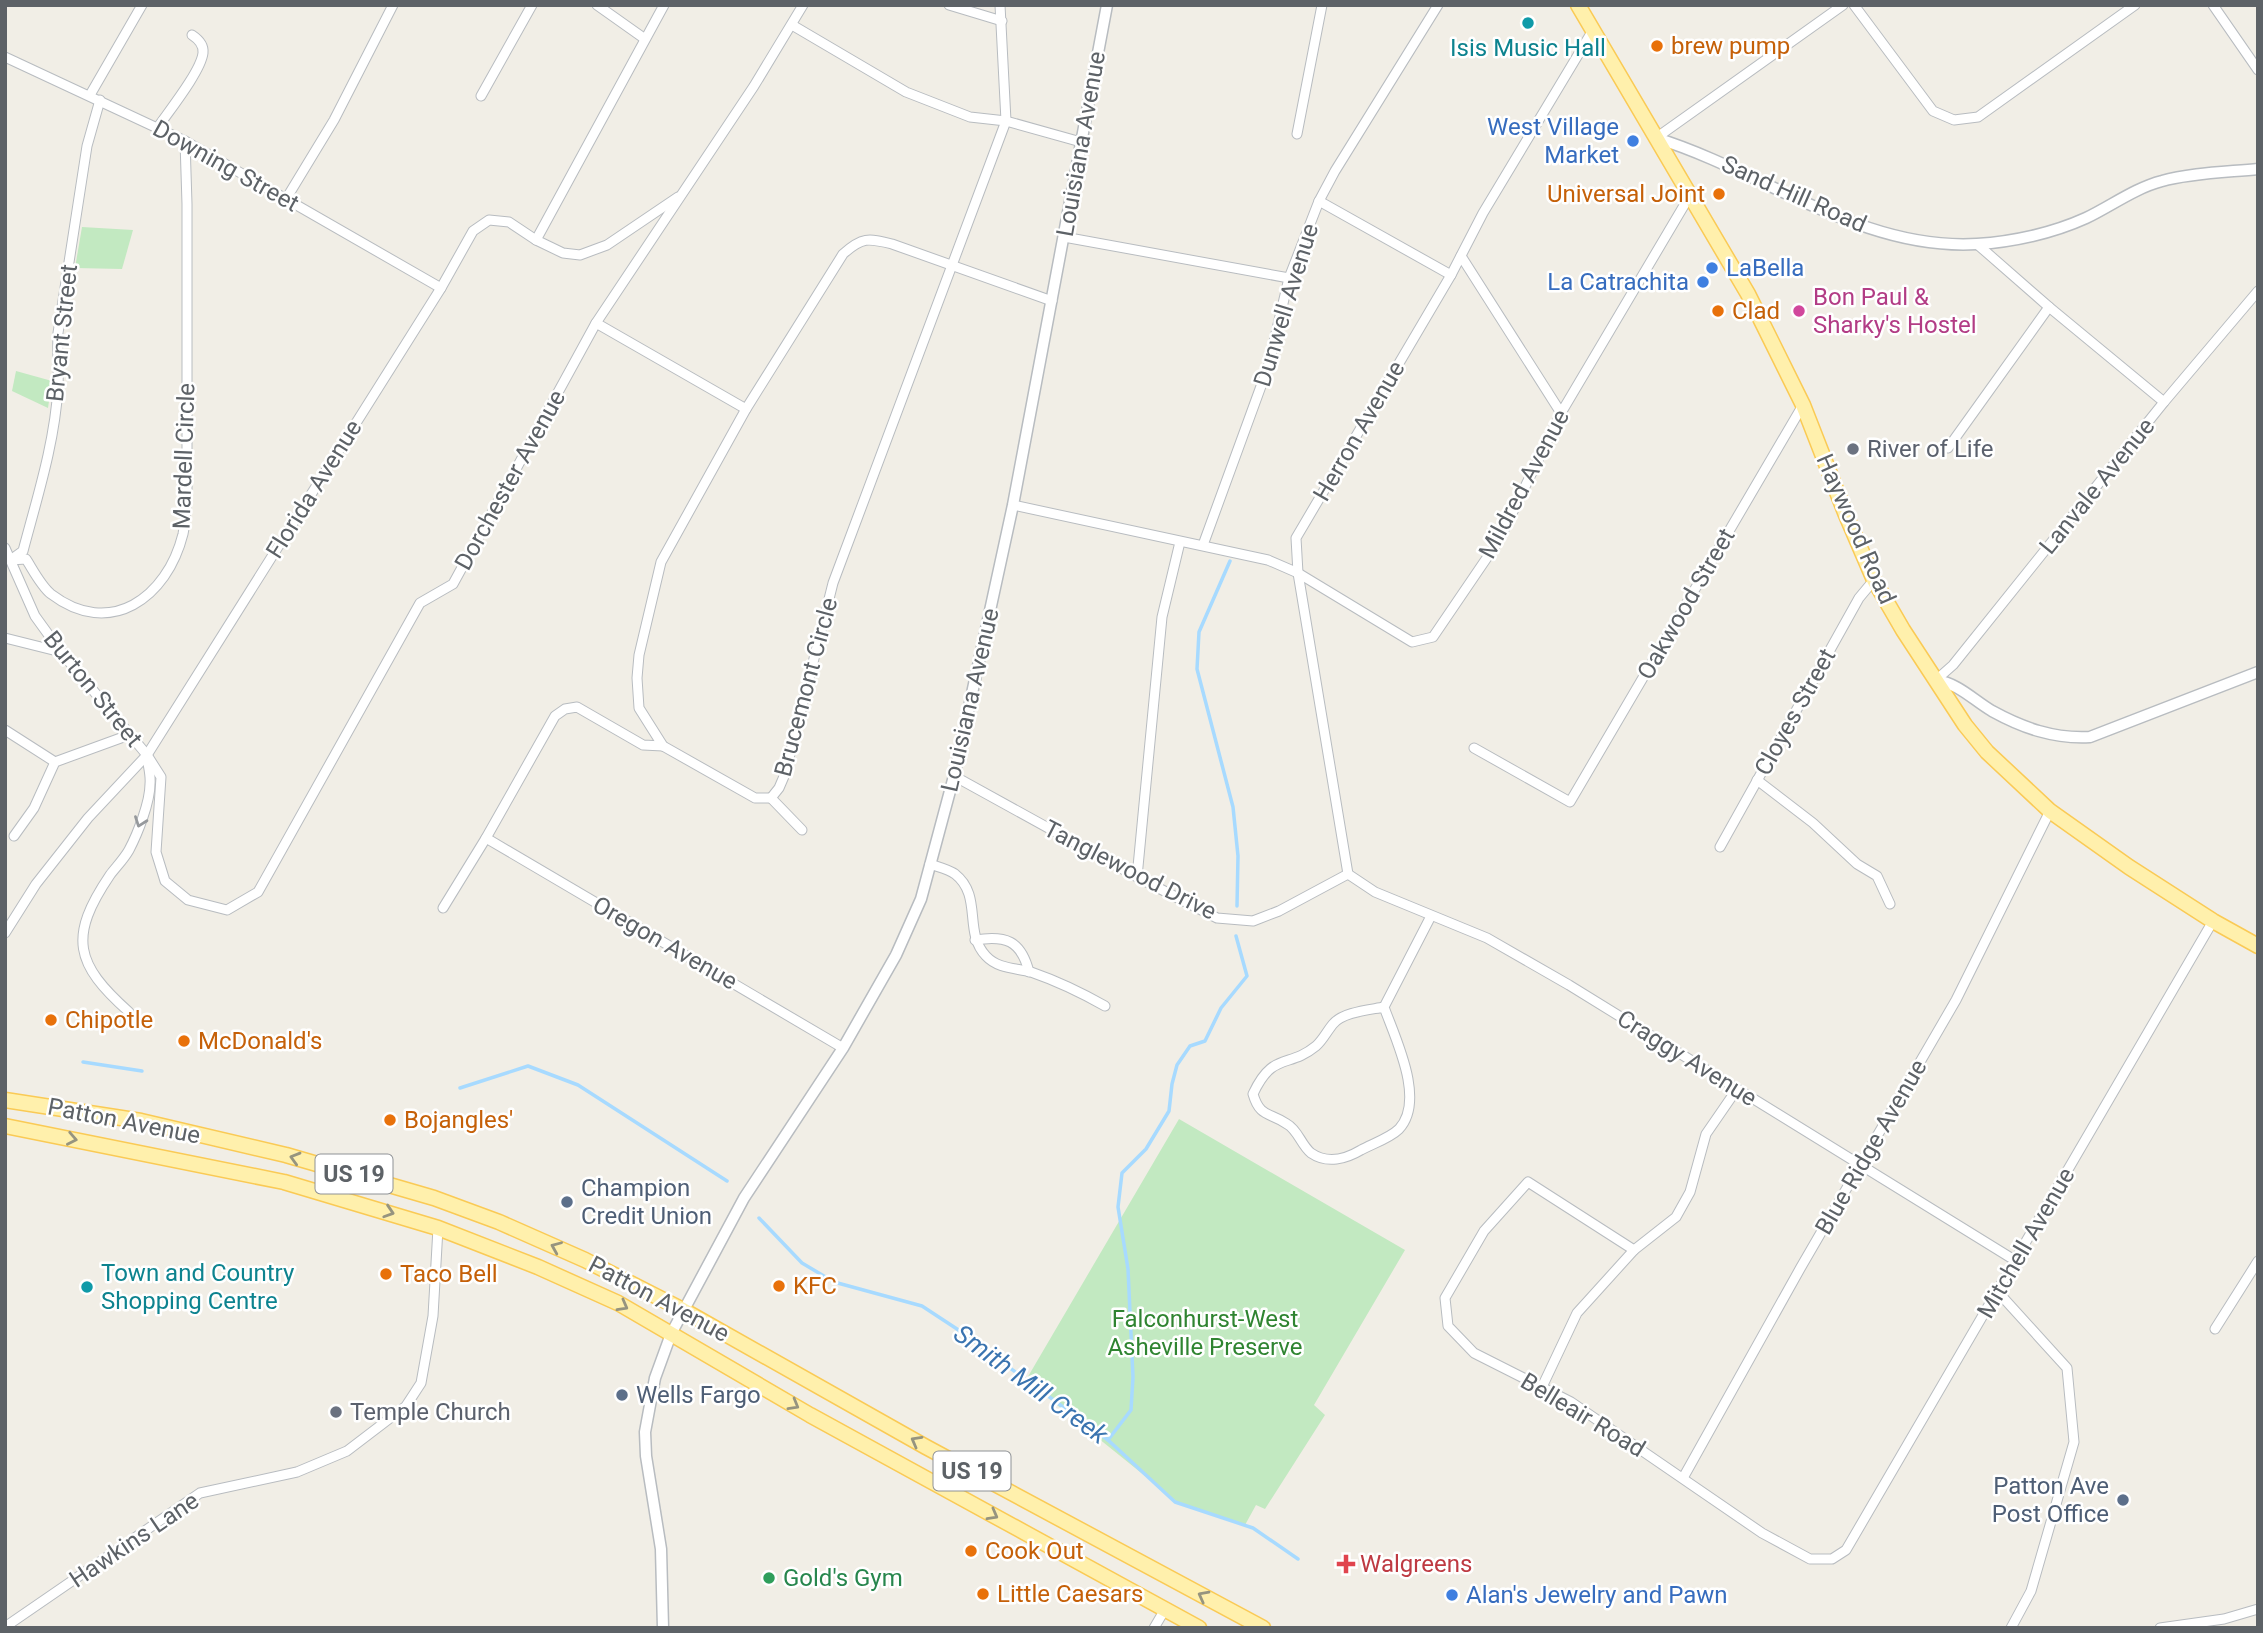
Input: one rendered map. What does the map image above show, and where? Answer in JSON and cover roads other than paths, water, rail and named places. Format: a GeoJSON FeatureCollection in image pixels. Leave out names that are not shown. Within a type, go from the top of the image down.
{"type":"FeatureCollection","features":[{"type":"Feature","properties":{"kind":"main road","name":"Haywood Road"},"geometry":{"type":"LineString","coordinates":[[1578,5],[1748,295],[1802,405],[1874,580],[1903,630],[1965,724],[1987,752],[2050,811],[2129,867],[2213,921],[2258,946]]}},
{"type":"Feature","properties":{"kind":"main road","name":"Patton Avenue"},"geometry":{"type":"LineString","coordinates":[[5,1100],[141,1121],[286,1155],[434,1198],[499,1222],[586,1260],[683,1310],[926,1447],[1263,1628]]}},
{"type":"Feature","properties":{"kind":"main road","name":"Patton Avenue"},"geometry":{"type":"LineString","coordinates":[[5,1126],[284,1182],[438,1228],[618,1303],[810,1415],[1199,1628]]}},
{"type":"Feature","properties":{"kind":"street"},"geometry":{"type":"LineString","coordinates":[[90,95],[142,5]]}},
{"type":"Feature","properties":{"kind":"street"},"geometry":{"type":"LineString","coordinates":[[286,199],[334,120],[393,5]]}},
{"type":"Feature","properties":{"kind":"street"},"geometry":{"type":"LineString","coordinates":[[481,96],[532,5]]}},
{"type":"Feature","properties":{"kind":"street"},"geometry":{"type":"LineString","coordinates":[[597,5],[645,38]]}},
{"type":"Feature","properties":{"kind":"street"},"geometry":{"type":"LineString","coordinates":[[536,240],[664,5]]}},
{"type":"Feature","properties":{"kind":"street","name":"Dorchester Avenue"},"geometry":{"type":"LineString","coordinates":[[147,755],[163,780],[156,852],[165,881],[188,900],[227,910],[258,892],[420,603],[453,584],[596,323],[754,86],[803,5]]}},
{"type":"Feature","properties":{"kind":"street"},"geometry":{"type":"LineString","coordinates":[[949,5],[1002,21]]}},
{"type":"Feature","properties":{"kind":"street"},"geometry":{"type":"LineString","coordinates":[[1000,5],[1006,121]]}},
{"type":"Feature","properties":{"kind":"street","name":"Louisiana Avenue"},"geometry":{"type":"LineString","coordinates":[[663,1628],[661,1549],[649,1483],[645,1432],[655,1378],[671,1334],[744,1198],[843,1048],[896,955],[921,899],[954,776],[1013,505],[1107,5]]}},
{"type":"Feature","properties":{"kind":"street"},"geometry":{"type":"LineString","coordinates":[[1297,134],[1322,5]]}},
{"type":"Feature","properties":{"kind":"street","name":"Dunwell Avenue"},"geometry":{"type":"LineString","coordinates":[[1203,545],[1268,367],[1289,278],[1319,201],[1438,5]]}},
{"type":"Feature","properties":{"kind":"street"},"geometry":{"type":"LineString","coordinates":[[1656,138],[1843,5]]}},
{"type":"Feature","properties":{"kind":"street"},"geometry":{"type":"LineString","coordinates":[[1854,5],[1933,111],[1954,120],[1978,117],[2135,5]]}},
{"type":"Feature","properties":{"kind":"street"},"geometry":{"type":"LineString","coordinates":[[2213,5],[2258,70]]}},
{"type":"Feature","properties":{"kind":"street"},"geometry":{"type":"LineString","coordinates":[[792,25],[906,92],[970,117],[1006,121],[1081,142]]}},
{"type":"Feature","properties":{"kind":"street","name":"Herron Avenue"},"geometry":{"type":"LineString","coordinates":[[1348,874],[1298,573],[1296,538],[1451,275],[1483,213],[1593,30]]}},
{"type":"Feature","properties":{"kind":"street"},"geometry":{"type":"LineString","coordinates":[[158,127],[197,70],[203,52],[200,41],[192,35]]}},
{"type":"Feature","properties":{"kind":"street","name":"Downing Street"},"geometry":{"type":"LineString","coordinates":[[5,57],[185,141],[441,288]]}},
{"type":"Feature","properties":{"kind":"street","name":"Bryant Street"},"geometry":{"type":"LineString","coordinates":[[10,560],[23,551],[51,435],[58,386],[58,333],[87,146],[100,100]]}},
{"type":"Feature","properties":{"kind":"street","name":"Brucemont Circle"},"geometry":{"type":"LineString","coordinates":[[1006,121],[951,265],[833,583],[785,774],[779,788],[771,798],[755,798],[663,746],[639,708],[637,678],[639,655],[661,562],[746,409],[843,254],[858,241],[872,239],[892,244],[951,265],[1052,301]]}},
{"type":"Feature","properties":{"kind":"street","name":"Sand Hill Road"},"geometry":{"type":"LineString","coordinates":[[1656,138],[1695,150],[1855,223],[1907,239],[1977,244],[2031,236],[2062,227],[2163,181],[2258,169]]}},
{"type":"Feature","properties":{"kind":"street","name":"Mardell Circle"},"geometry":{"type":"LineString","coordinates":[[10,560],[26,559],[49,593],[76,609],[98,614],[118,612],[153,592],[171,566],[183,533],[187,491],[185,141]]}},
{"type":"Feature","properties":{"kind":"street","name":"Florida Avenue"},"geometry":{"type":"LineString","coordinates":[[5,933],[36,884],[88,818],[147,755],[441,288],[473,232],[489,220],[509,222],[536,240],[563,253],[580,255],[607,245],[682,194]]}},
{"type":"Feature","properties":{"kind":"street","name":"Mildred Avenue"},"geometry":{"type":"LineString","coordinates":[[1013,505],[1268,560],[1298,573],[1412,642],[1433,637],[1499,540],[1560,414],[1689,197]]}},
{"type":"Feature","properties":{"kind":"street"},"geometry":{"type":"LineString","coordinates":[[1319,201],[1451,275]]}},
{"type":"Feature","properties":{"kind":"street"},"geometry":{"type":"LineString","coordinates":[[1064,237],[1289,278]]}},
{"type":"Feature","properties":{"kind":"street"},"geometry":{"type":"LineString","coordinates":[[1977,244],[2164,402]]}},
{"type":"Feature","properties":{"kind":"street"},"geometry":{"type":"LineString","coordinates":[[1461,256],[1560,414]]}},
{"type":"Feature","properties":{"kind":"street","name":"Lanvale Avenue"},"geometry":{"type":"LineString","coordinates":[[1936,680],[1953,665],[2164,402],[2258,291]]}},
{"type":"Feature","properties":{"kind":"street"},"geometry":{"type":"LineString","coordinates":[[1948,448],[2049,307]]}},
{"type":"Feature","properties":{"kind":"street"},"geometry":{"type":"LineString","coordinates":[[596,323],[746,409]]}},
{"type":"Feature","properties":{"kind":"street","name":"Oakwood Street"},"geometry":{"type":"LineString","coordinates":[[1474,748],[1570,802],[1802,405]]}},
{"type":"Feature","properties":{"kind":"street"},"geometry":{"type":"LineString","coordinates":[[1137,877],[1162,617],[1180,542]]}},
{"type":"Feature","properties":{"kind":"street","name":"Burton Street"},"geometry":{"type":"LineString","coordinates":[[5,548],[35,616],[61,652],[147,755],[151,785],[142,819],[129,851],[92,904],[83,925],[83,949],[89,970],[104,990],[129,1012]]}},
{"type":"Feature","properties":{"kind":"street","name":"Cloyes Street"},"geometry":{"type":"LineString","coordinates":[[1720,847],[1859,598],[1874,580]]}},
{"type":"Feature","properties":{"kind":"street"},"geometry":{"type":"LineString","coordinates":[[5,638],[61,652]]}},
{"type":"Feature","properties":{"kind":"street"},"geometry":{"type":"LineString","coordinates":[[1936,680],[1954,684],[1992,711],[2044,734],[2069,738],[2090,737],[2258,672]]}},
{"type":"Feature","properties":{"kind":"street"},"geometry":{"type":"LineString","coordinates":[[443,908],[555,716],[565,709],[577,707],[643,745],[663,746]]}},
{"type":"Feature","properties":{"kind":"street"},"geometry":{"type":"LineString","coordinates":[[5,730],[55,762]]}},
{"type":"Feature","properties":{"kind":"street"},"geometry":{"type":"LineString","coordinates":[[14,836],[34,808],[55,762],[129,735]]}},
{"type":"Feature","properties":{"kind":"street","name":"Tanglewood Drive"},"geometry":{"type":"LineString","coordinates":[[954,776],[1217,918],[1253,921],[1279,911],[1348,874]]}},
{"type":"Feature","properties":{"kind":"street"},"geometry":{"type":"LineString","coordinates":[[1757,780],[1812,823],[1857,864],[1877,876],[1890,904]]}},
{"type":"Feature","properties":{"kind":"street"},"geometry":{"type":"LineString","coordinates":[[771,798],[802,830]]}},
{"type":"Feature","properties":{"kind":"street","name":"Blue Ridge Avenue"},"geometry":{"type":"LineString","coordinates":[[1684,1478],[1859,1166],[1956,1000],[2050,811]]}},
{"type":"Feature","properties":{"kind":"street","name":"Oregon Avenue"},"geometry":{"type":"LineString","coordinates":[[486,838],[843,1048]]}},
{"type":"Feature","properties":{"kind":"street"},"geometry":{"type":"LineString","coordinates":[[930,863],[953,873],[968,888],[975,940],[988,958],[1008,968],[1029,972],[1064,985],[1105,1006]]}},
{"type":"Feature","properties":{"kind":"street","name":"Craggy Avenue"},"geometry":{"type":"LineString","coordinates":[[1348,874],[1375,892],[1487,938],[1534,965],[2015,1261]]}},
{"type":"Feature","properties":{"kind":"street"},"geometry":{"type":"LineString","coordinates":[[1384,1007],[1335,1021],[1316,1046],[1278,1062],[1265,1072],[1253,1094],[1256,1104],[1265,1115],[1289,1124],[1310,1152],[1325,1159],[1345,1159],[1398,1129],[1409,1109],[1409,1077],[1384,1007],[1431,916]]}},
{"type":"Feature","properties":{"kind":"street","name":"Mitchell Avenue"},"geometry":{"type":"LineString","coordinates":[[1832,1559],[1846,1550],[2213,921]]}},
{"type":"Feature","properties":{"kind":"street"},"geometry":{"type":"LineString","coordinates":[[975,940],[993,937],[1019,947],[1029,972]]}},
{"type":"Feature","properties":{"kind":"street"},"geometry":{"type":"LineString","coordinates":[[1542,1387],[1577,1313],[1634,1251],[1676,1217],[1690,1192],[1706,1134],[1737,1089]]}},
{"type":"Feature","properties":{"kind":"street","name":"Belleair Road"},"geometry":{"type":"LineString","coordinates":[[1634,1251],[1528,1182],[1484,1231],[1445,1298],[1448,1326],[1474,1353],[1571,1402],[1762,1533],[1810,1559],[1832,1559]]}},
{"type":"Feature","properties":{"kind":"street","name":"Hawkins Lane"},"geometry":{"type":"LineString","coordinates":[[5,1627],[200,1493],[297,1472],[347,1451],[406,1406],[421,1383],[424,1370],[433,1316],[438,1228]]}},
{"type":"Feature","properties":{"kind":"street"},"geometry":{"type":"LineString","coordinates":[[2215,1329],[2258,1261]]}},
{"type":"Feature","properties":{"kind":"street"},"geometry":{"type":"LineString","coordinates":[[1998,1292],[2067,1368],[2074,1442],[2031,1591],[2011,1628]]}},
{"type":"Feature","properties":{"kind":"street"},"geometry":{"type":"LineString","coordinates":[[2160,1628],[2224,1619],[2258,1609]]}},
{"type":"Feature","properties":{"kind":"street"},"geometry":{"type":"LineString","coordinates":[[1154,1628],[1164,1611]]}},
{"type":"Feature","properties":{"kind":"waterway"},"geometry":{"type":"LineString","coordinates":[[1230,561],[1199,632],[1197,669],[1233,807],[1238,856],[1237,906]]}},
{"type":"Feature","properties":{"kind":"waterway"},"geometry":{"type":"LineString","coordinates":[[1108,1440],[1131,1410],[1133,1377],[1128,1269],[1118,1207],[1122,1173],[1146,1149],[1169,1111],[1177,1065],[1190,1046],[1205,1041],[1221,1008],[1247,976],[1236,936]]}},
{"type":"Feature","properties":{"kind":"waterway","name":"Smith Mill Creek"},"geometry":{"type":"LineString","coordinates":[[83,1062],[142,1071]]}},
{"type":"Feature","properties":{"kind":"waterway","name":"Smith Mill Creek"},"geometry":{"type":"LineString","coordinates":[[460,1088],[528,1066],[578,1085],[727,1181]]}},
{"type":"Feature","properties":{"kind":"waterway","name":"Smith Mill Creek"},"geometry":{"type":"LineString","coordinates":[[759,1218],[802,1263],[834,1282],[922,1306],[957,1329],[1108,1440],[1175,1502],[1253,1528],[1298,1559]]}},
{"type":"Feature","properties":{"kind":"place","name":"Isis Music Hall"},"geometry":{"type":"Point","coordinates":[1528,23]}},
{"type":"Feature","properties":{"kind":"place","name":"brew pump"},"geometry":{"type":"Point","coordinates":[1657,46]}},
{"type":"Feature","properties":{"kind":"place","name":"West Village Market"},"geometry":{"type":"Point","coordinates":[1633,141]}},
{"type":"Feature","properties":{"kind":"place","name":"Universal Joint"},"geometry":{"type":"Point","coordinates":[1719,194]}},
{"type":"Feature","properties":{"kind":"place","name":"LaBella"},"geometry":{"type":"Point","coordinates":[1712,268]}},
{"type":"Feature","properties":{"kind":"place","name":"La Catrachita"},"geometry":{"type":"Point","coordinates":[1703,282]}},
{"type":"Feature","properties":{"kind":"place","name":"Clad"},"geometry":{"type":"Point","coordinates":[1718,311]}},
{"type":"Feature","properties":{"kind":"place","name":"Bon Paul & Sharky's Hostel"},"geometry":{"type":"Point","coordinates":[1799,311]}},
{"type":"Feature","properties":{"kind":"place","name":"River of Life"},"geometry":{"type":"Point","coordinates":[1853,449]}},
{"type":"Feature","properties":{"kind":"place","name":"Chipotle"},"geometry":{"type":"Point","coordinates":[51,1020]}},
{"type":"Feature","properties":{"kind":"place","name":"McDonald's"},"geometry":{"type":"Point","coordinates":[184,1041]}},
{"type":"Feature","properties":{"kind":"place","name":"Bojangles'"},"geometry":{"type":"Point","coordinates":[390,1120]}},
{"type":"Feature","properties":{"kind":"place","name":"Champion Credit Union"},"geometry":{"type":"Point","coordinates":[567,1202]}},
{"type":"Feature","properties":{"kind":"place","name":"Taco Bell"},"geometry":{"type":"Point","coordinates":[386,1274]}},
{"type":"Feature","properties":{"kind":"place","name":"KFC"},"geometry":{"type":"Point","coordinates":[779,1286]}},
{"type":"Feature","properties":{"kind":"place","name":"Town and Country Shopping Centre"},"geometry":{"type":"Point","coordinates":[87,1287]}},
{"type":"Feature","properties":{"kind":"place","name":"Wells Fargo"},"geometry":{"type":"Point","coordinates":[622,1395]}},
{"type":"Feature","properties":{"kind":"place","name":"Temple Church"},"geometry":{"type":"Point","coordinates":[336,1412]}},
{"type":"Feature","properties":{"kind":"place","name":"Patton Ave Post Office"},"geometry":{"type":"Point","coordinates":[2123,1500]}},
{"type":"Feature","properties":{"kind":"place","name":"Cook Out"},"geometry":{"type":"Point","coordinates":[971,1551]}},
{"type":"Feature","properties":{"kind":"place","name":"Walgreens"},"geometry":{"type":"Point","coordinates":[1346,1564]}},
{"type":"Feature","properties":{"kind":"place","name":"Gold's Gym"},"geometry":{"type":"Point","coordinates":[769,1578]}},
{"type":"Feature","properties":{"kind":"place","name":"Little Caesars"},"geometry":{"type":"Point","coordinates":[983,1594]}},
{"type":"Feature","properties":{"kind":"place","name":"Alan's Jewelry and Pawn"},"geometry":{"type":"Point","coordinates":[1452,1595]}},
{"type":"Feature","properties":{"kind":"park label","name":"Falconhurst-West Asheville Preserve"},"geometry":{"type":"Point","coordinates":[1205,1333]}}]}
